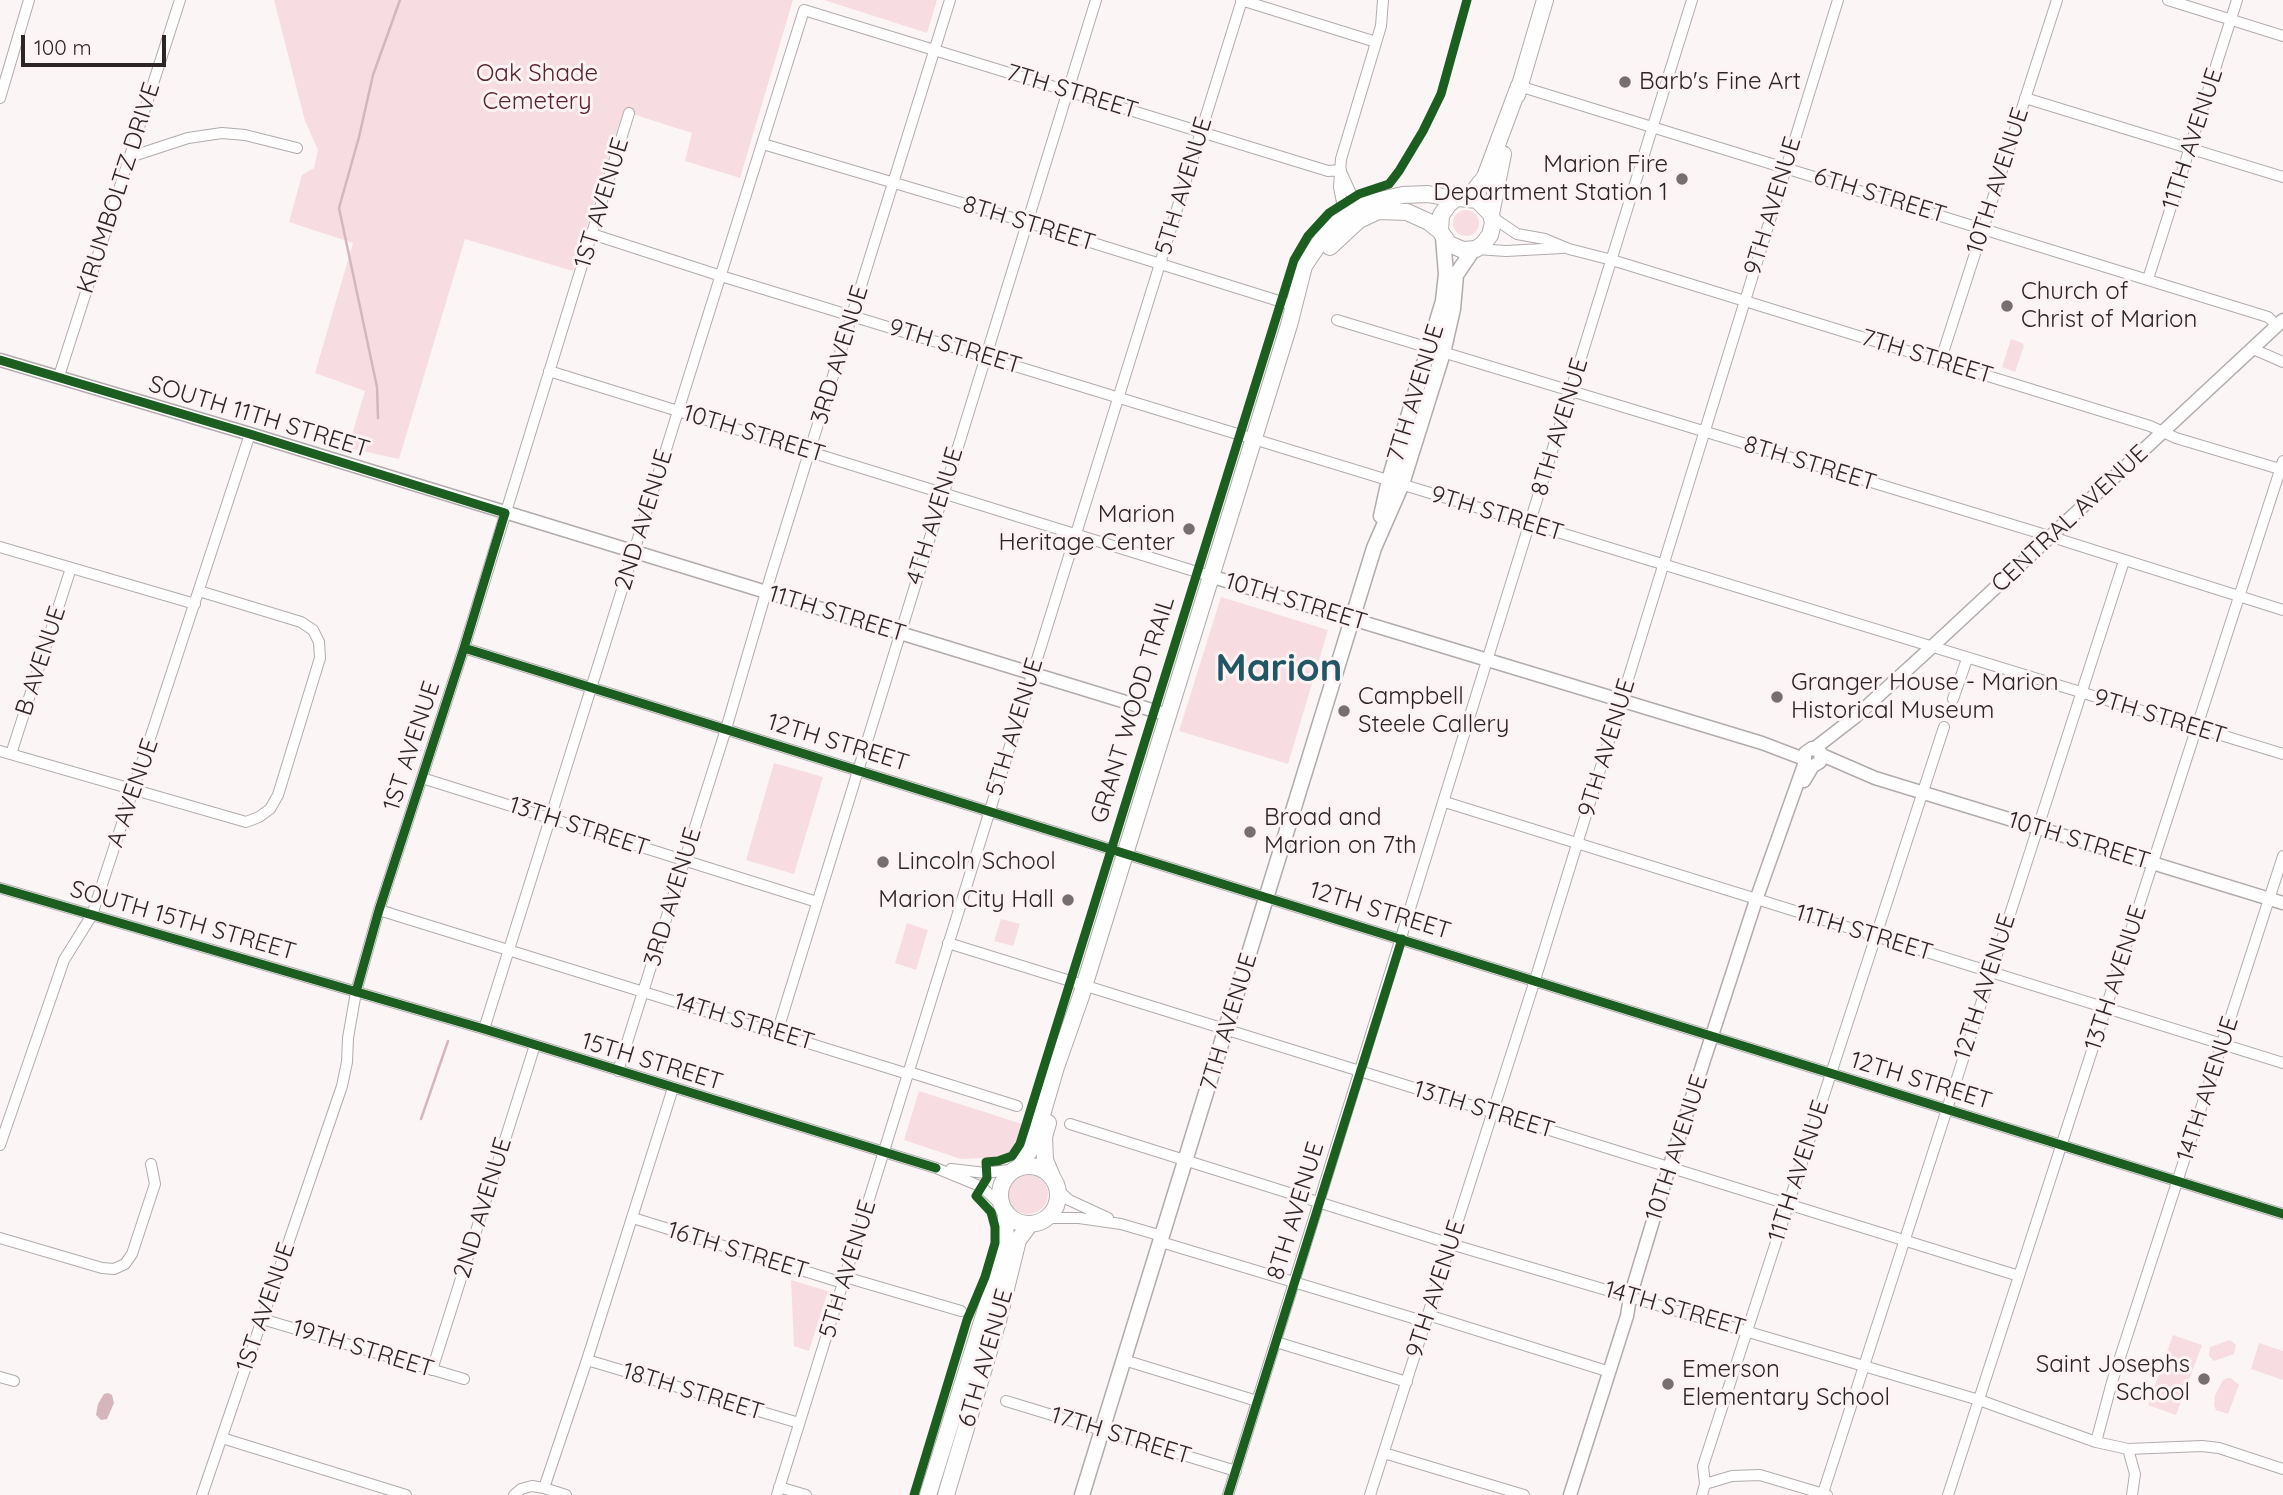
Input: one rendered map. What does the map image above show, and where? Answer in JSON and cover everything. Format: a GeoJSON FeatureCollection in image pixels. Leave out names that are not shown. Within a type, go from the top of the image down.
{"type":"FeatureCollection","features":[{"type":"Feature","properties":{"kind":"main road"},"geometry":{"type":"LineString","coordinates":[[1295,306],[1320,260],[1333,243],[1359,220],[1378,211],[1397,210],[1421,218],[1458,249],[1474,249],[1483,244],[1490,234],[1497,159],[1545,0]]}},
{"type":"Feature","properties":{"kind":"main road"},"geometry":{"type":"LineString","coordinates":[[1441,234],[1441,215],[1444,209],[1497,159]]}},
{"type":"Feature","properties":{"kind":"main road"},"geometry":{"type":"LineString","coordinates":[[1069,1032],[1062,1073],[1044,1138],[1045,1160],[1055,1186],[1056,1202],[1038,1221],[1020,1222],[1005,1210],[1000,1198],[1001,1189],[1004,1180],[1017,1168],[1031,1148],[1254,439],[1295,306],[1304,266],[1322,239],[1342,218],[1367,202],[1403,195],[1466,197],[1477,200],[1491,215]]}},
{"type":"Feature","properties":{"kind":"main road","name":"7TH AVENUE"},"geometry":{"type":"LineString","coordinates":[[1436,351],[1445,288],[1441,234]]}},
{"type":"Feature","properties":{"kind":"main road","name":"7TH AVENUE"},"geometry":{"type":"LineString","coordinates":[[1082,1495],[1374,548],[1436,351],[1450,322],[1456,275],[1474,249]]}},
{"type":"Feature","properties":{"kind":"main road"},"geometry":{"type":"LineString","coordinates":[[1017,1168],[1040,1168],[1051,1177],[1055,1186]]}},
{"type":"Feature","properties":{"kind":"main road","name":"6TH AVENUE"},"geometry":{"type":"LineString","coordinates":[[928,1495],[1005,1248],[1005,1210]]}},
{"type":"Feature","properties":{"kind":"main road","name":"6TH AVENUE"},"geometry":{"type":"LineString","coordinates":[[946,1495],[998,1321],[1018,1240],[1038,1221]]}},
{"type":"Feature","properties":{"kind":"street"},"geometry":{"type":"LineString","coordinates":[[0,98],[29,0]]}},
{"type":"Feature","properties":{"kind":"street","name":"KRUMBOLTZ DRIVE"},"geometry":{"type":"LineString","coordinates":[[59,376],[180,0]]}},
{"type":"Feature","properties":{"kind":"street","name":"3RD AVENUE"},"geometry":{"type":"LineString","coordinates":[[618,1071],[950,0]]}},
{"type":"Feature","properties":{"kind":"street","name":"4TH AVENUE"},"geometry":{"type":"LineString","coordinates":[[777,1033],[1096,0]]}},
{"type":"Feature","properties":{"kind":"street"},"geometry":{"type":"LineString","coordinates":[[1242,0],[1376,42]]}},
{"type":"Feature","properties":{"kind":"street","name":"5TH AVENUE"},"geometry":{"type":"LineString","coordinates":[[778,1491],[1242,0]]}},
{"type":"Feature","properties":{"kind":"street"},"geometry":{"type":"LineString","coordinates":[[1342,218],[1339,187],[1345,141],[1376,42],[1383,0]]}},
{"type":"Feature","properties":{"kind":"street","name":"8TH AVENUE"},"geometry":{"type":"LineString","coordinates":[[1228,1495],[1692,0]]}},
{"type":"Feature","properties":{"kind":"street","name":"9TH AVENUE"},"geometry":{"type":"LineString","coordinates":[[1370,1495],[1578,843],[1838,0]]}},
{"type":"Feature","properties":{"kind":"street","name":"10TH AVENUE"},"geometry":{"type":"LineString","coordinates":[[1940,362],[2057,0]]}},
{"type":"Feature","properties":{"kind":"street"},"geometry":{"type":"LineString","coordinates":[[2168,0],[2283,36]]}},
{"type":"Feature","properties":{"kind":"street","name":"11TH AVENUE"},"geometry":{"type":"LineString","coordinates":[[2148,279],[2237,0]]}},
{"type":"Feature","properties":{"kind":"street","name":"7TH STREET"},"geometry":{"type":"LineString","coordinates":[[804,10],[1328,171],[1342,170]]}},
{"type":"Feature","properties":{"kind":"street","name":"2ND AVENUE"},"geometry":{"type":"LineString","coordinates":[[484,1029],[804,10]]}},
{"type":"Feature","properties":{"kind":"street","name":"6TH STREET"},"geometry":{"type":"LineString","coordinates":[[1519,86],[2148,279],[2280,323]]}},
{"type":"Feature","properties":{"kind":"street"},"geometry":{"type":"LineString","coordinates":[[2025,98],[2283,177]]}},
{"type":"Feature","properties":{"kind":"street","name":"1ST AVENUE"},"geometry":{"type":"LineString","coordinates":[[202,1495],[342,1086],[356,992],[379,909],[464,648],[629,113]]}},
{"type":"Feature","properties":{"kind":"street"},"geometry":{"type":"LineString","coordinates":[[130,157],[187,138],[222,133],[245,135],[297,148]]}},
{"type":"Feature","properties":{"kind":"street","name":"8TH STREET"},"geometry":{"type":"LineString","coordinates":[[763,144],[1295,306]]}},
{"type":"Feature","properties":{"kind":"street"},"geometry":{"type":"LineString","coordinates":[[1342,170],[1353,198],[1358,202],[1367,202]]}},
{"type":"Feature","properties":{"kind":"street","name":"7TH STREET"},"geometry":{"type":"LineString","coordinates":[[1491,215],[1517,234],[1545,239],[1569,249],[2282,467]]}},
{"type":"Feature","properties":{"kind":"street","name":"9TH STREET"},"geometry":{"type":"LineString","coordinates":[[592,234],[721,276],[2283,754]]}},
{"type":"Feature","properties":{"kind":"street","name":"7TH STREET"},"geometry":{"type":"LineString","coordinates":[[1474,249],[1569,249]]}},
{"type":"Feature","properties":{"kind":"street","name":"8TH STREET"},"geometry":{"type":"LineString","coordinates":[[1337,320],[2283,610]]}},
{"type":"Feature","properties":{"kind":"street","name":"CENTRAL AVENUE"},"geometry":{"type":"LineString","coordinates":[[1813,757],[2280,323]]}},
{"type":"Feature","properties":{"kind":"street"},"geometry":{"type":"LineString","coordinates":[[2253,349],[2283,362]]}},
{"type":"Feature","properties":{"kind":"street","name":"SOUTH 11TH STREET"},"geometry":{"type":"LineString","coordinates":[[0,360],[505,513]]}},
{"type":"Feature","properties":{"kind":"street","name":"10TH STREET"},"geometry":{"type":"LineString","coordinates":[[549,371],[1210,576],[1813,757],[2283,904]]}},
{"type":"Feature","properties":{"kind":"street","name":"A AVENUE"},"geometry":{"type":"LineString","coordinates":[[0,1145],[64,960],[92,915],[250,434]]}},
{"type":"Feature","properties":{"kind":"street","name":"13TH AVENUE"},"geometry":{"type":"LineString","coordinates":[[1948,1495],[2282,467]]}},
{"type":"Feature","properties":{"kind":"street","name":"11TH STREET"},"geometry":{"type":"LineString","coordinates":[[505,513],[1168,715]]}},
{"type":"Feature","properties":{"kind":"street"},"geometry":{"type":"LineString","coordinates":[[0,547],[195,604]]}},
{"type":"Feature","properties":{"kind":"street","name":"12TH AVENUE"},"geometry":{"type":"LineString","coordinates":[[1826,1494],[1863,1365],[2124,561]]}},
{"type":"Feature","properties":{"kind":"street","name":"B AVENUE"},"geometry":{"type":"LineString","coordinates":[[11,754],[71,568]]}},
{"type":"Feature","properties":{"kind":"street"},"geometry":{"type":"LineString","coordinates":[[0,751],[246,822],[260,817],[270,809],[278,794],[320,658],[319,642],[313,630],[301,622],[199,591]]}},
{"type":"Feature","properties":{"kind":"street","name":"12TH STREET"},"geometry":{"type":"LineString","coordinates":[[464,648],[2283,1213]]}},
{"type":"Feature","properties":{"kind":"street"},"geometry":{"type":"LineString","coordinates":[[1953,699],[1967,659]]}},
{"type":"Feature","properties":{"kind":"street","name":"11TH AVENUE"},"geometry":{"type":"LineString","coordinates":[[1702,1495],[1705,1484],[1703,1466],[1944,727]]}},
{"type":"Feature","properties":{"kind":"street","name":"10TH AVENUE"},"geometry":{"type":"LineString","coordinates":[[1570,1495],[1627,1316],[1630,1297],[1669,1168],[1756,900],[1792,803],[1813,757]]}},
{"type":"Feature","properties":{"kind":"street","name":"13TH STREET"},"geometry":{"type":"LineString","coordinates":[[422,778],[817,902]]}},
{"type":"Feature","properties":{"kind":"street","name":"11TH STREET"},"geometry":{"type":"LineString","coordinates":[[1445,802],[2283,1063]]}},
{"type":"Feature","properties":{"kind":"street","name":"14TH AVENUE"},"geometry":{"type":"LineString","coordinates":[[2096,1442],[2112,1382],[2283,856]]}},
{"type":"Feature","properties":{"kind":"street","name":"SOUTH 15TH STREET"},"geometry":{"type":"LineString","coordinates":[[0,888],[356,992]]}},
{"type":"Feature","properties":{"kind":"street","name":"14TH STREET"},"geometry":{"type":"LineString","coordinates":[[379,909],[1017,1106]]}},
{"type":"Feature","properties":{"kind":"street","name":"13TH STREET"},"geometry":{"type":"LineString","coordinates":[[948,943],[2019,1276]]}},
{"type":"Feature","properties":{"kind":"street","name":"15TH STREET"},"geometry":{"type":"LineString","coordinates":[[356,992],[936,1168],[982,1187],[1005,1210]]}},
{"type":"Feature","properties":{"kind":"street","name":"2ND AVENUE"},"geometry":{"type":"LineString","coordinates":[[432,1370],[534,1045]]}},
{"type":"Feature","properties":{"kind":"street"},"geometry":{"type":"LineString","coordinates":[[544,1488],[673,1088]]}},
{"type":"Feature","properties":{"kind":"street","name":"14TH STREET"},"geometry":{"type":"LineString","coordinates":[[1070,1124],[1451,1244],[1979,1400],[2096,1442],[2128,1449],[2202,1446],[2219,1448],[2283,1469]]}},
{"type":"Feature","properties":{"kind":"street"},"geometry":{"type":"LineString","coordinates":[[0,1238],[102,1268],[114,1269],[125,1264],[132,1254],[155,1184],[151,1164]]}},
{"type":"Feature","properties":{"kind":"street","name":"15TH STREET"},"geometry":{"type":"LineString","coordinates":[[936,1168],[986,1173],[1017,1168]]}},
{"type":"Feature","properties":{"kind":"street"},"geometry":{"type":"LineString","coordinates":[[1055,1186],[1069,1200],[1162,1239],[1294,1282],[1610,1372]]}},
{"type":"Feature","properties":{"kind":"street"},"geometry":{"type":"LineString","coordinates":[[1038,1221],[1079,1217],[1121,1224]]}},
{"type":"Feature","properties":{"kind":"street","name":"16TH STREET"},"geometry":{"type":"LineString","coordinates":[[633,1218],[961,1311]]}},
{"type":"Feature","properties":{"kind":"street","name":"19TH STREET"},"geometry":{"type":"LineString","coordinates":[[262,1319],[464,1379]]}},
{"type":"Feature","properties":{"kind":"street"},"geometry":{"type":"LineString","coordinates":[[1276,1342],[1406,1382]]}},
{"type":"Feature","properties":{"kind":"street","name":"18TH STREET"},"geometry":{"type":"LineString","coordinates":[[587,1360],[799,1423]]}},
{"type":"Feature","properties":{"kind":"street"},"geometry":{"type":"LineString","coordinates":[[1124,1360],[1257,1401]]}},
{"type":"Feature","properties":{"kind":"street"},"geometry":{"type":"LineString","coordinates":[[0,1377],[14,1381]]}},
{"type":"Feature","properties":{"kind":"street","name":"17TH STREET"},"geometry":{"type":"LineString","coordinates":[[1006,1401],[1236,1471]]}},
{"type":"Feature","properties":{"kind":"street"},"geometry":{"type":"LineString","coordinates":[[222,1438],[406,1495]]}},
{"type":"Feature","properties":{"kind":"street"},"geometry":{"type":"LineString","coordinates":[[2128,1449],[2135,1474],[2132,1495]]}},
{"type":"Feature","properties":{"kind":"street"},"geometry":{"type":"LineString","coordinates":[[1384,1453],[1524,1495]]}},
{"type":"Feature","properties":{"kind":"street"},"geometry":{"type":"LineString","coordinates":[[1705,1484],[1732,1476],[1760,1475],[1826,1494]]}},
{"type":"Feature","properties":{"kind":"street"},"geometry":{"type":"LineString","coordinates":[[514,1495],[521,1489],[532,1486],[566,1495]]}},
{"type":"Feature","properties":{"kind":"street"},"geometry":{"type":"LineString","coordinates":[[778,1491],[806,1495]]}},
{"type":"Feature","properties":{"kind":"green space","name":"Oak Shade Cemetery"},"geometry":{"type":"Polygon","coordinates":[[[274,0],[793,0],[740,178],[685,161],[692,133],[623,111],[573,271],[465,239],[399,459],[348,448],[365,391],[315,373],[353,243],[289,222],[302,175],[314,168],[318,150],[305,121],[274,0]]]}},
{"type":"Feature","properties":{"kind":"green space"},"geometry":{"type":"Polygon","coordinates":[[[824,0],[937,0],[927,33],[824,0]]]}},
{"type":"Feature","properties":{"kind":"green space"},"geometry":{"type":"Polygon","coordinates":[[[1466,210],[1476,213],[1479,223],[1476,233],[1466,236],[1456,233],[1453,223],[1456,213],[1466,210]]]}},
{"type":"Feature","properties":{"kind":"green space"},"geometry":{"type":"Polygon","coordinates":[[[2011,339],[2024,346],[2015,372],[2002,367],[2011,339]]]}},
{"type":"Feature","properties":{"kind":"green space"},"geometry":{"type":"Polygon","coordinates":[[[1221,597],[1328,630],[1288,764],[1179,731],[1221,597]]]}},
{"type":"Feature","properties":{"kind":"green space"},"geometry":{"type":"Polygon","coordinates":[[[774,763],[823,777],[794,874],[746,860],[774,763]]]}},
{"type":"Feature","properties":{"kind":"green space"},"geometry":{"type":"Polygon","coordinates":[[[1001,919],[1020,924],[1013,946],[994,941],[1001,919]]]}},
{"type":"Feature","properties":{"kind":"green space"},"geometry":{"type":"Polygon","coordinates":[[[907,923],[928,930],[916,970],[895,963],[907,923]]]}},
{"type":"Feature","properties":{"kind":"green space"},"geometry":{"type":"Polygon","coordinates":[[[919,1091],[1022,1124],[1015,1147],[1002,1157],[961,1159],[904,1140],[919,1091]]]}},
{"type":"Feature","properties":{"kind":"green space"},"geometry":{"type":"Polygon","coordinates":[[[1028,1174],[1042,1180],[1048,1194],[1042,1208],[1028,1214],[1014,1208],[1008,1194],[1014,1180],[1028,1174]]]}},
{"type":"Feature","properties":{"kind":"green space"},"geometry":{"type":"Polygon","coordinates":[[[791,1280],[828,1291],[809,1351],[794,1346],[791,1280]]]}},
{"type":"Feature","properties":{"kind":"green space"},"geometry":{"type":"Polygon","coordinates":[[[2173,1335],[2202,1345],[2176,1415],[2148,1405],[2173,1335]]]}},
{"type":"Feature","properties":{"kind":"green space"},"geometry":{"type":"Polygon","coordinates":[[[2230,1340],[2236,1345],[2234,1354],[2214,1361],[2209,1356],[2210,1347],[2230,1340]]]}},
{"type":"Feature","properties":{"kind":"green space"},"geometry":{"type":"Polygon","coordinates":[[[2259,1343],[2283,1351],[2283,1380],[2251,1369],[2259,1343]]]}},
{"type":"Feature","properties":{"kind":"green space"},"geometry":{"type":"Polygon","coordinates":[[[2227,1378],[2239,1385],[2228,1414],[2216,1410],[2214,1405],[2215,1395],[2223,1380],[2227,1378]]]}},
{"type":"Feature","properties":{"kind":"shaded area"},"geometry":{"type":"Polygon","coordinates":[[[104,1394],[112,1395],[114,1403],[107,1419],[101,1420],[96,1415],[98,1404],[104,1394]]]}},
{"type":"Feature","properties":{"kind":"waterway"},"geometry":{"type":"LineString","coordinates":[[378,418],[377,387],[339,208],[373,75],[400,0]]}},
{"type":"Feature","properties":{"kind":"waterway"},"geometry":{"type":"LineString","coordinates":[[421,1119],[448,1041]]}},
{"type":"Feature","properties":{"kind":"cycle path","name":"GRANT WOOD TRAIL"},"geometry":{"type":"LineString","coordinates":[[914,1495],[967,1320],[985,1277],[995,1243],[991,1212],[976,1196],[987,1178],[986,1162],[1012,1156],[1020,1144],[1294,260],[1308,236],[1329,213],[1359,194],[1389,184],[1399,171],[1441,94],[1467,0]]}},
{"type":"Feature","properties":{"kind":"cycle path"},"geometry":{"type":"LineString","coordinates":[[0,360],[505,513],[379,910],[356,992]]}},
{"type":"Feature","properties":{"kind":"cycle path"},"geometry":{"type":"LineString","coordinates":[[464,648],[2283,1214]]}},
{"type":"Feature","properties":{"kind":"cycle path"},"geometry":{"type":"LineString","coordinates":[[0,888],[484,1029],[936,1168]]}},
{"type":"Feature","properties":{"kind":"cycle path"},"geometry":{"type":"LineString","coordinates":[[1228,1495],[1402,939]]}},
{"type":"Feature","properties":{"kind":"place","name":"Barb's Fine Art"},"geometry":{"type":"Point","coordinates":[1625,82]}},
{"type":"Feature","properties":{"kind":"place","name":"Marion Fire Department Station 1"},"geometry":{"type":"Point","coordinates":[1682,179]}},
{"type":"Feature","properties":{"kind":"place","name":"Church of Christ of Marion"},"geometry":{"type":"Point","coordinates":[2007,306]}},
{"type":"Feature","properties":{"kind":"place","name":"Marion Heritage Center"},"geometry":{"type":"Point","coordinates":[1189,529]}},
{"type":"Feature","properties":{"kind":"place","name":"Granger House - Marion Historical Museum"},"geometry":{"type":"Point","coordinates":[1777,697]}},
{"type":"Feature","properties":{"kind":"place","name":"Campbell Steele Callery"},"geometry":{"type":"Point","coordinates":[1344,711]}},
{"type":"Feature","properties":{"kind":"place","name":"Broad and Marion on 7th"},"geometry":{"type":"Point","coordinates":[1250,832]}},
{"type":"Feature","properties":{"kind":"place","name":"Lincoln School"},"geometry":{"type":"Point","coordinates":[883,862]}},
{"type":"Feature","properties":{"kind":"place","name":"Marion City Hall"},"geometry":{"type":"Point","coordinates":[1068,900]}},
{"type":"Feature","properties":{"kind":"place","name":"Saint Josephs School"},"geometry":{"type":"Point","coordinates":[2204,1379]}},
{"type":"Feature","properties":{"kind":"place","name":"Emerson Elementary School"},"geometry":{"type":"Point","coordinates":[1668,1384]}},
{"type":"Feature","properties":{"kind":"district","name":"Marion"},"geometry":{"type":"Point","coordinates":[1279,670]}}]}
